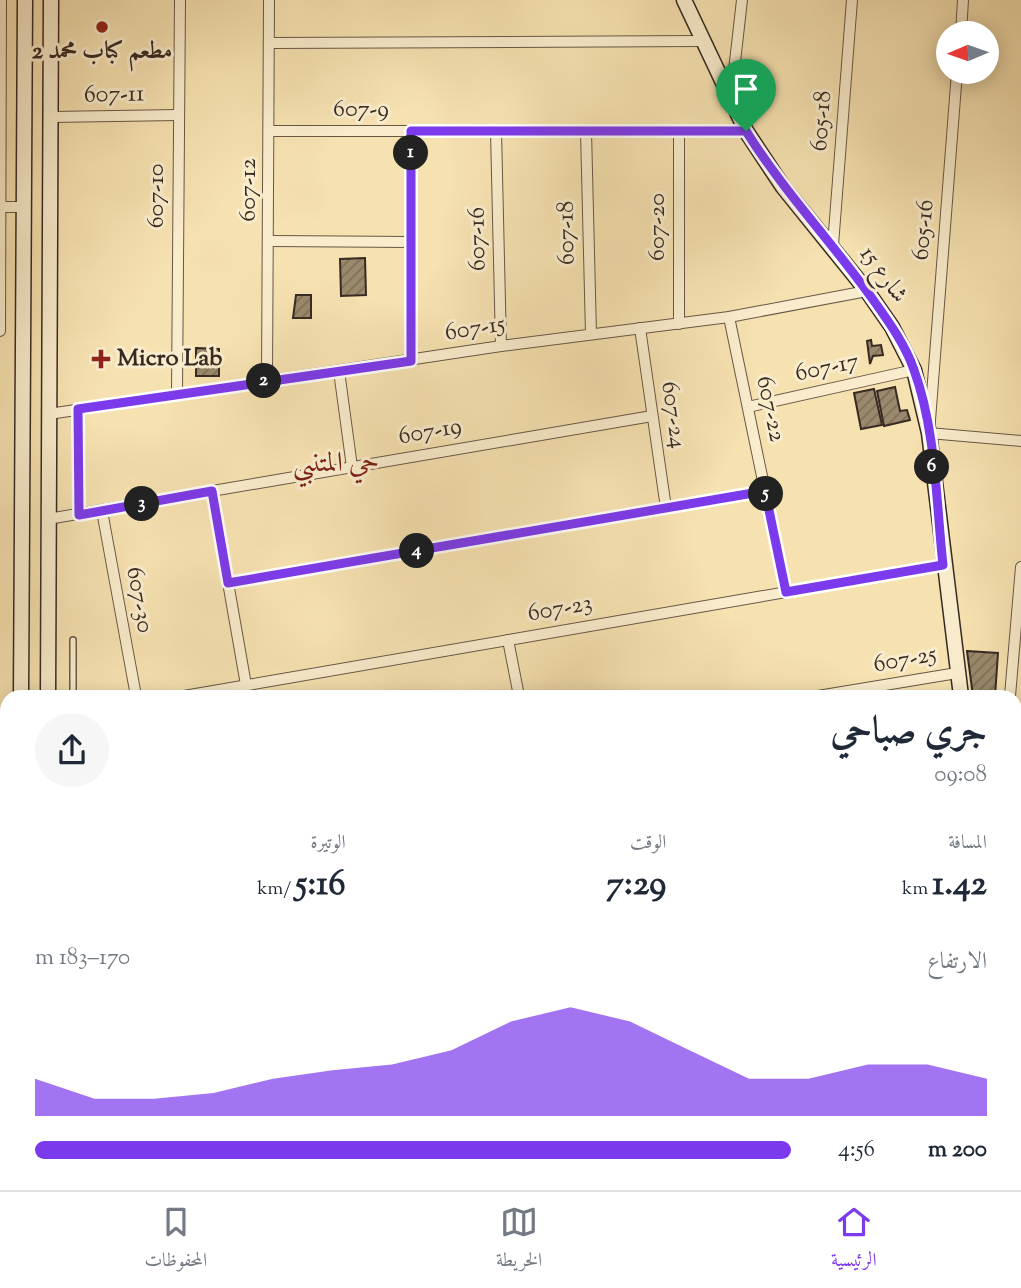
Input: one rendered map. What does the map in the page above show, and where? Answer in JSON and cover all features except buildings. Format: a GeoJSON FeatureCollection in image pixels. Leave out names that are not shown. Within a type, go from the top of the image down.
{"type":"FeatureCollection","features":[{"type":"Feature","properties":{"kind":"main road"},"geometry":{"type":"LineString","coordinates":[[21,690],[25,0]]}},
{"type":"Feature","properties":{"kind":"main road"},"geometry":{"type":"LineString","coordinates":[[49,690],[51,0]]}},
{"type":"Feature","properties":{"kind":"main road","name":"شارع 15"},"geometry":{"type":"LineString","coordinates":[[684,0],[701,41],[746,131],[783,187],[833,245],[867,291],[892,327],[914,370],[929,433],[960,690]]}},
{"type":"Feature","properties":{"kind":"street"},"geometry":{"type":"LineString","coordinates":[[0,331],[1,0]]}},
{"type":"Feature","properties":{"kind":"street","name":"607-10"},"geometry":{"type":"LineString","coordinates":[[177,393],[180,0]]}},
{"type":"Feature","properties":{"kind":"street","name":"607-12"},"geometry":{"type":"LineString","coordinates":[[267,380],[270,240],[269,0]]}},
{"type":"Feature","properties":{"kind":"street"},"geometry":{"type":"LineString","coordinates":[[731,101],[742,0]]}},
{"type":"Feature","properties":{"kind":"street","name":"605-18"},"geometry":{"type":"LineString","coordinates":[[833,245],[852,0]]}},
{"type":"Feature","properties":{"kind":"street"},"geometry":{"type":"LineString","coordinates":[[962,21],[963,0]]}},
{"type":"Feature","properties":{"kind":"street"},"geometry":{"type":"LineString","coordinates":[[269,43],[701,41]]}},
{"type":"Feature","properties":{"kind":"street","name":"605-16"},"geometry":{"type":"LineString","coordinates":[[929,433],[956,84]]}},
{"type":"Feature","properties":{"kind":"street","name":"607-11"},"geometry":{"type":"LineString","coordinates":[[51,117],[178,115]]}},
{"type":"Feature","properties":{"kind":"street","name":"607-9"},"geometry":{"type":"LineString","coordinates":[[269,131],[746,131]]}},
{"type":"Feature","properties":{"kind":"street"},"geometry":{"type":"LineString","coordinates":[[411,131],[411,361]]}},
{"type":"Feature","properties":{"kind":"street","name":"607-16"},"geometry":{"type":"LineString","coordinates":[[496,131],[501,345]]}},
{"type":"Feature","properties":{"kind":"street","name":"607-18"},"geometry":{"type":"LineString","coordinates":[[586,131],[591,334]]}},
{"type":"Feature","properties":{"kind":"street","name":"607-20"},"geometry":{"type":"LineString","coordinates":[[679,131],[679,324]]}},
{"type":"Feature","properties":{"kind":"street"},"geometry":{"type":"LineString","coordinates":[[0,207],[23,207]]}},
{"type":"Feature","properties":{"kind":"street"},"geometry":{"type":"LineString","coordinates":[[270,240],[410,242]]}},
{"type":"Feature","properties":{"kind":"street","name":"607-15"},"geometry":{"type":"LineString","coordinates":[[49,414],[177,393],[411,361],[501,345],[729,317],[867,291]]}},
{"type":"Feature","properties":{"kind":"street","name":"607-22"},"geometry":{"type":"LineString","coordinates":[[729,317],[786,592]]}},
{"type":"Feature","properties":{"kind":"street","name":"607-24"},"geometry":{"type":"LineString","coordinates":[[639,328],[666,508]]}},
{"type":"Feature","properties":{"kind":"street","name":"607-17"},"geometry":{"type":"LineString","coordinates":[[748,407],[914,370]]}},
{"type":"Feature","properties":{"kind":"street"},"geometry":{"type":"LineString","coordinates":[[339,371],[352,467]]}},
{"type":"Feature","properties":{"kind":"street","name":"607-19"},"geometry":{"type":"LineString","coordinates":[[48,519],[652,416]]}},
{"type":"Feature","properties":{"kind":"street"},"geometry":{"type":"LineString","coordinates":[[929,433],[1021,441]]}},
{"type":"Feature","properties":{"kind":"street"},"geometry":{"type":"LineString","coordinates":[[212,491],[246,685]]}},
{"type":"Feature","properties":{"kind":"street"},"geometry":{"type":"LineString","coordinates":[[228,583],[765,491]]}},
{"type":"Feature","properties":{"kind":"street","name":"607-30"},"geometry":{"type":"LineString","coordinates":[[102,511],[135,690]]}},
{"type":"Feature","properties":{"kind":"street","name":"607-23"},"geometry":{"type":"LineString","coordinates":[[218,690],[943,565]]}},
{"type":"Feature","properties":{"kind":"street"},"geometry":{"type":"LineString","coordinates":[[1011,690],[1021,567]]}},
{"type":"Feature","properties":{"kind":"street"},"geometry":{"type":"LineString","coordinates":[[508,640],[518,690]]}},
{"type":"Feature","properties":{"kind":"street","name":"607-25"},"geometry":{"type":"LineString","coordinates":[[854,690],[957,673]]}},
{"type":"Feature","properties":{"kind":"lane"},"geometry":{"type":"LineString","coordinates":[[78,409],[79,515]]}},
{"type":"Feature","properties":{"kind":"lane"},"geometry":{"type":"LineString","coordinates":[[73,640],[73,690]]}},
{"type":"Feature","properties":{"kind":"place","name":"مطعم كباب محمد 2"},"geometry":{"type":"Point","coordinates":[102,27]}},
{"type":"Feature","properties":{"kind":"place","name":"Micro Lab"},"geometry":{"type":"Point","coordinates":[101,359]}},
{"type":"Feature","properties":{"kind":"district","name":"حي المتنبي"},"geometry":{"type":"Point","coordinates":[336,464]}},
{"type":"Feature","properties":{"kind":"route"},"geometry":{"type":"LineString","coordinates":[[411,131],[746,131],[783,187],[833,245],[867,291],[892,327],[914,370],[929,433],[943,565],[786,592],[765,491],[228,583],[212,491],[79,515],[78,409],[411,361],[411,131]]}}]}
